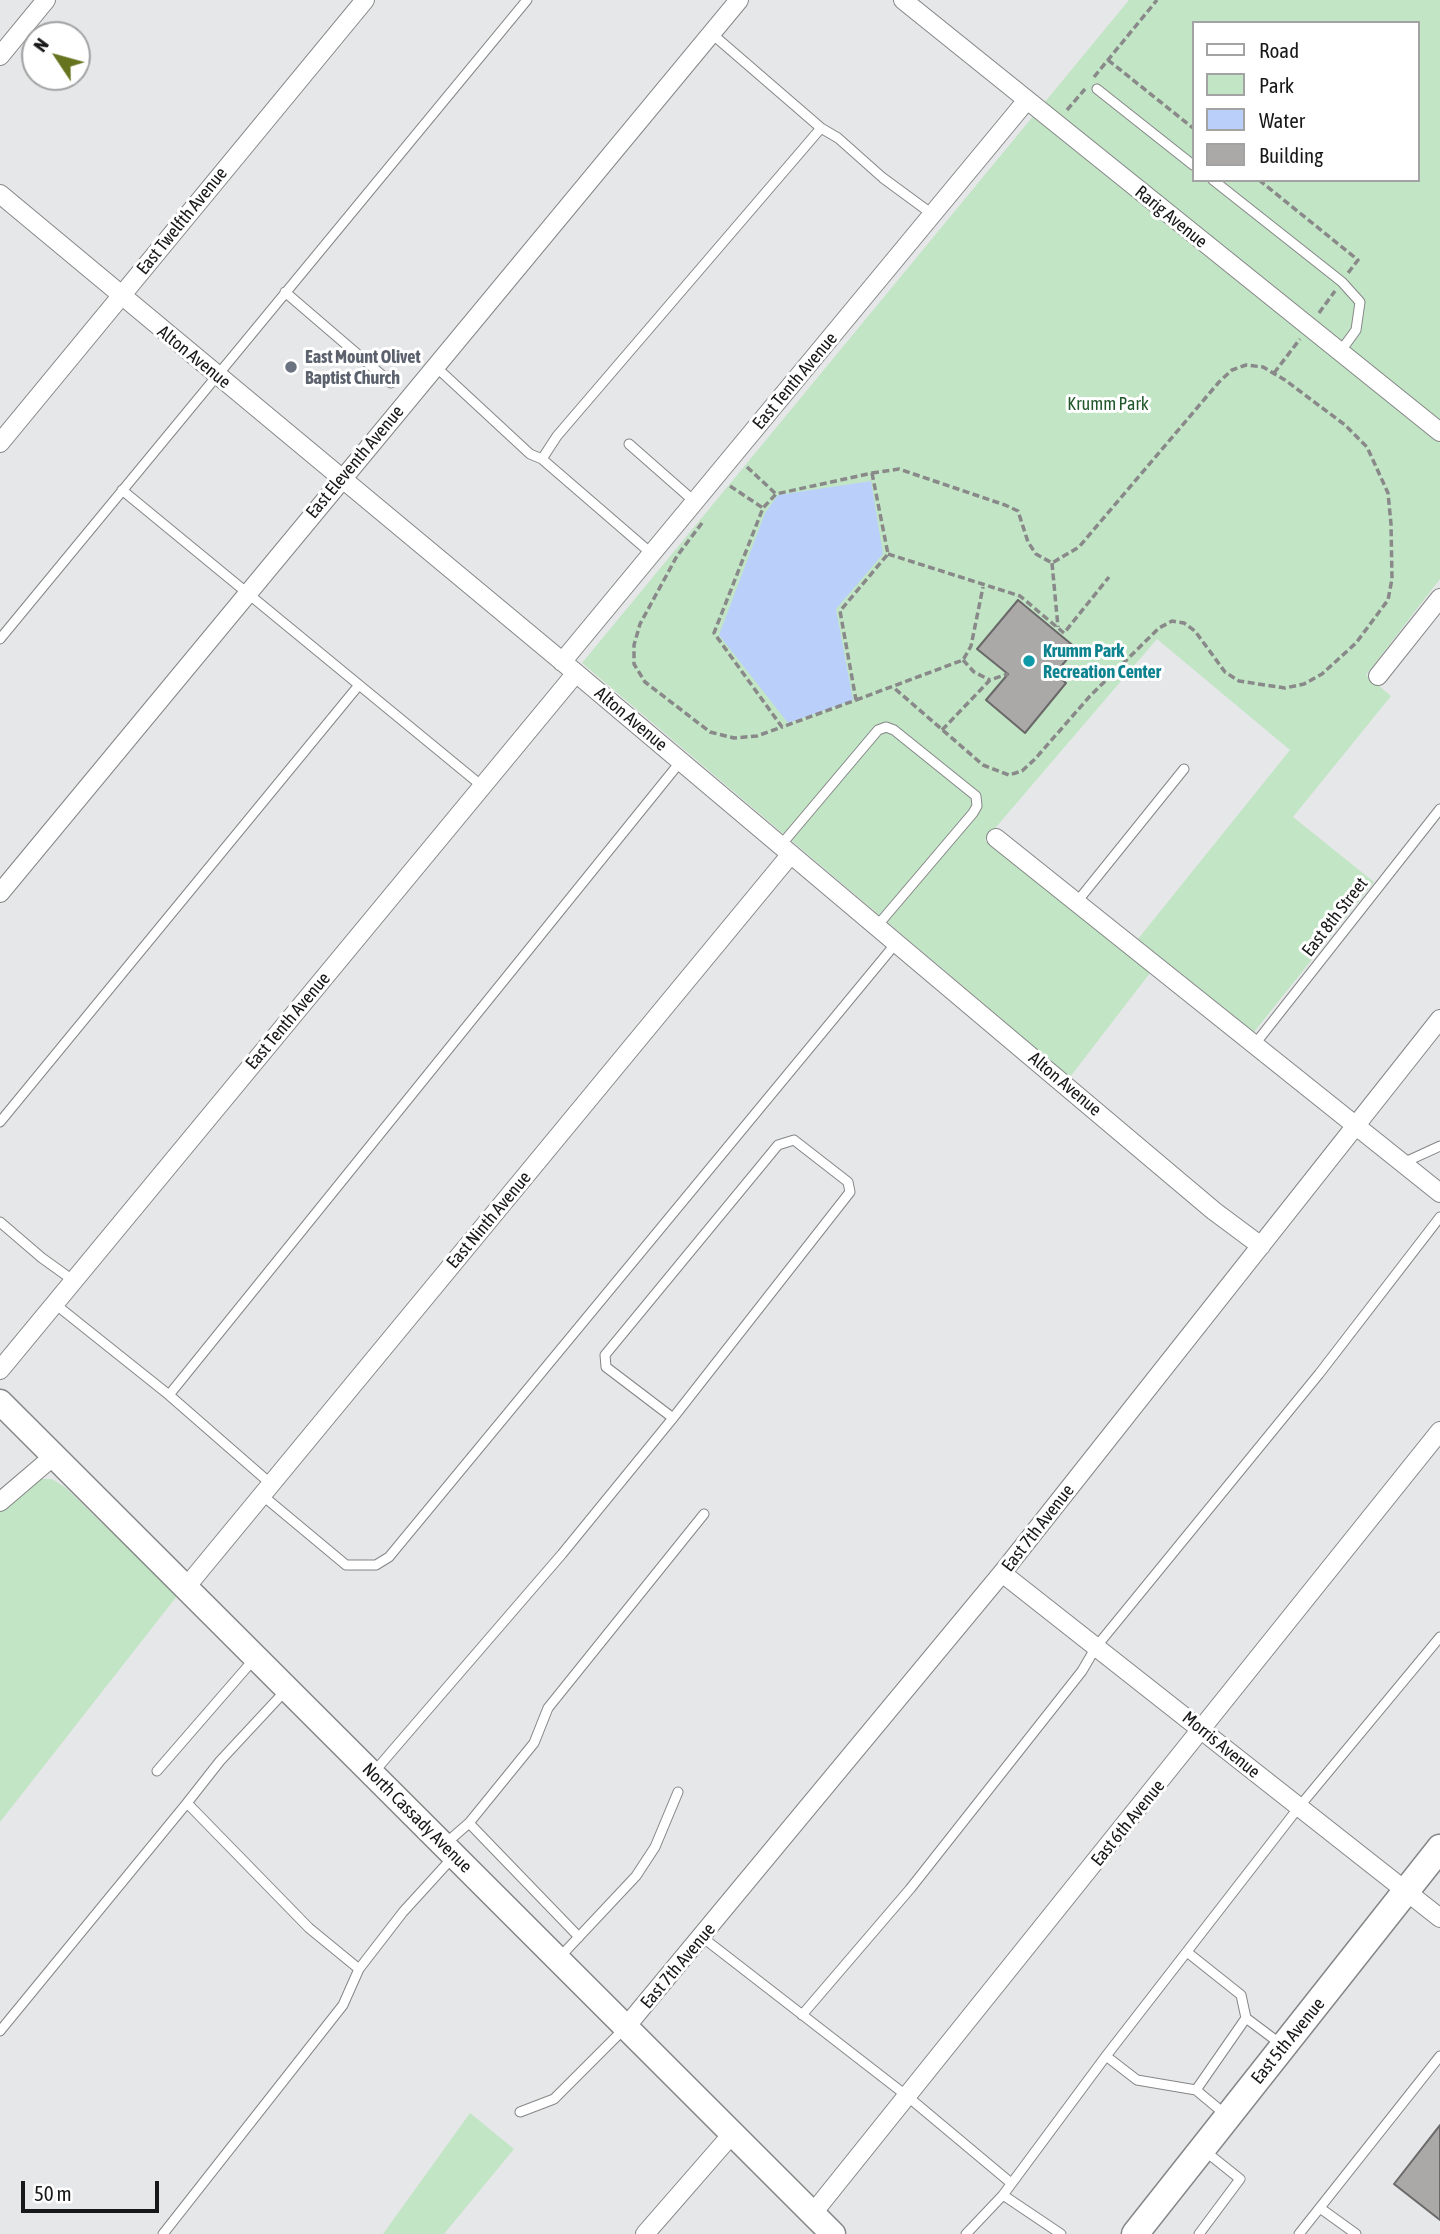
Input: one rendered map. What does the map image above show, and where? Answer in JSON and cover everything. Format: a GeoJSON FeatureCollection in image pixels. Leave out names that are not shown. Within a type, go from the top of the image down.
{"type":"FeatureCollection","features":[{"type":"Feature","properties":{"kind":"main road","name":"North Cassady Avenue"},"geometry":{"type":"LineString","coordinates":[[0,1402],[733,2133],[822,2227]]}},
{"type":"Feature","properties":{"kind":"main road","name":"East 5th Avenue"},"geometry":{"type":"LineString","coordinates":[[1137,2233],[1440,1848]]}},
{"type":"Feature","properties":{"kind":"street"},"geometry":{"type":"LineString","coordinates":[[0,56],[47,0]]}},
{"type":"Feature","properties":{"kind":"street","name":"East Twelfth Avenue"},"geometry":{"type":"LineString","coordinates":[[0,443],[365,0]]}},
{"type":"Feature","properties":{"kind":"street","name":"East Eleventh Avenue"},"geometry":{"type":"LineString","coordinates":[[0,893],[739,0]]}},
{"type":"Feature","properties":{"kind":"street","name":"Rarig Avenue"},"geometry":{"type":"LineString","coordinates":[[903,0],[1440,432]]}},
{"type":"Feature","properties":{"kind":"street","name":"East Tenth Avenue"},"geometry":{"type":"LineString","coordinates":[[0,1370],[482,786],[652,554],[1027,100]]}},
{"type":"Feature","properties":{"kind":"street","name":"Alton Avenue"},"geometry":{"type":"LineString","coordinates":[[0,194],[569,667],[1214,1211],[1261,1245]]}},
{"type":"Feature","properties":{"kind":"street"},"geometry":{"type":"LineString","coordinates":[[1378,676],[1440,598]]}},
{"type":"Feature","properties":{"kind":"street"},"geometry":{"type":"LineString","coordinates":[[996,838],[1357,1123],[1440,1193]]}},
{"type":"Feature","properties":{"kind":"street","name":"East Ninth Avenue"},"geometry":{"type":"LineString","coordinates":[[187,1586],[786,850]]}},
{"type":"Feature","properties":{"kind":"street","name":"East 7th Avenue"},"geometry":{"type":"LineString","coordinates":[[625,2028],[1002,1573],[1440,1019]]}},
{"type":"Feature","properties":{"kind":"street","name":"East 6th Avenue"},"geometry":{"type":"LineString","coordinates":[[822,2227],[907,2096],[1440,1431]]}},
{"type":"Feature","properties":{"kind":"street"},"geometry":{"type":"LineString","coordinates":[[0,1502],[55,1455]]}},
{"type":"Feature","properties":{"kind":"street","name":"Morris Avenue"},"geometry":{"type":"LineString","coordinates":[[1002,1573],[1440,1918]]}},
{"type":"Feature","properties":{"kind":"street"},"geometry":{"type":"LineString","coordinates":[[645,2234],[733,2133]]}},
{"type":"Feature","properties":{"kind":"lane"},"geometry":{"type":"LineString","coordinates":[[0,639],[527,0]]}},
{"type":"Feature","properties":{"kind":"lane"},"geometry":{"type":"LineString","coordinates":[[711,33],[821,128],[932,214]]}},
{"type":"Feature","properties":{"kind":"lane"},"geometry":{"type":"LineString","coordinates":[[1097,89],[1192,164]]}},
{"type":"Feature","properties":{"kind":"lane"},"geometry":{"type":"LineString","coordinates":[[542,459],[556,436],[821,128]]}},
{"type":"Feature","properties":{"kind":"lane"},"geometry":{"type":"LineString","coordinates":[[1216,182],[1342,282],[1360,302],[1356,330],[1340,352]]}},
{"type":"Feature","properties":{"kind":"lane"},"geometry":{"type":"LineString","coordinates":[[285,292],[391,383]]}},
{"type":"Feature","properties":{"kind":"lane"},"geometry":{"type":"LineString","coordinates":[[435,366],[530,454],[542,459],[652,554]]}},
{"type":"Feature","properties":{"kind":"lane"},"geometry":{"type":"LineString","coordinates":[[629,444],[695,502]]}},
{"type":"Feature","properties":{"kind":"lane"},"geometry":{"type":"LineString","coordinates":[[122,490],[482,786]]}},
{"type":"Feature","properties":{"kind":"lane"},"geometry":{"type":"LineString","coordinates":[[0,1122],[359,685]]}},
{"type":"Feature","properties":{"kind":"lane"},"geometry":{"type":"LineString","coordinates":[[786,850],[878,730],[886,727],[894,730],[976,796],[977,806],[973,813],[877,926]]}},
{"type":"Feature","properties":{"kind":"lane"},"geometry":{"type":"LineString","coordinates":[[169,1395],[681,761]]}},
{"type":"Feature","properties":{"kind":"lane"},"geometry":{"type":"LineString","coordinates":[[1076,903],[1184,769]]}},
{"type":"Feature","properties":{"kind":"lane","name":"East 8th Street"},"geometry":{"type":"LineString","coordinates":[[1255,1044],[1440,809]]}},
{"type":"Feature","properties":{"kind":"lane"},"geometry":{"type":"LineString","coordinates":[[55,1304],[169,1395],[341,1562],[363,1567],[376,1565],[389,1558],[897,942]]}},
{"type":"Feature","properties":{"kind":"lane"},"geometry":{"type":"LineString","coordinates":[[373,1773],[562,1554],[673,1418],[850,1192],[848,1182],[794,1140],[778,1145],[605,1355],[606,1367],[673,1418]]}},
{"type":"Feature","properties":{"kind":"lane"},"geometry":{"type":"LineString","coordinates":[[1403,1163],[1440,1146]]}},
{"type":"Feature","properties":{"kind":"lane"},"geometry":{"type":"LineString","coordinates":[[802,2015],[910,1889],[1083,1671],[1096,1647],[1319,1374],[1440,1217]]}},
{"type":"Feature","properties":{"kind":"lane"},"geometry":{"type":"LineString","coordinates":[[0,1222],[74,1281]]}},
{"type":"Feature","properties":{"kind":"lane"},"geometry":{"type":"LineString","coordinates":[[163,2234],[343,2005],[359,1969],[534,1743],[548,1709],[704,1514]]}},
{"type":"Feature","properties":{"kind":"lane"},"geometry":{"type":"LineString","coordinates":[[966,2234],[1012,2183],[1106,2056],[1299,1807],[1440,1637]]}},
{"type":"Feature","properties":{"kind":"lane"},"geometry":{"type":"LineString","coordinates":[[158,1771],[257,1656]]}},
{"type":"Feature","properties":{"kind":"lane"},"geometry":{"type":"LineString","coordinates":[[0,2031],[220,1761],[288,1688]]}},
{"type":"Feature","properties":{"kind":"lane"},"geometry":{"type":"LineString","coordinates":[[558,1960],[636,1876],[655,1847],[678,1792]]}},
{"type":"Feature","properties":{"kind":"lane"},"geometry":{"type":"LineString","coordinates":[[187,1803],[309,1928],[359,1969]]}},
{"type":"Feature","properties":{"kind":"lane"},"geometry":{"type":"LineString","coordinates":[[470,1823],[579,1937]]}},
{"type":"Feature","properties":{"kind":"lane"},"geometry":{"type":"LineString","coordinates":[[702,1937],[907,2096],[1012,2183]]}},
{"type":"Feature","properties":{"kind":"lane"},"geometry":{"type":"LineString","coordinates":[[1187,1952],[1241,1995],[1246,2018],[1284,2046]]}},
{"type":"Feature","properties":{"kind":"lane"},"geometry":{"type":"LineString","coordinates":[[1196,2090],[1246,2018]]}},
{"type":"Feature","properties":{"kind":"lane"},"geometry":{"type":"LineString","coordinates":[[520,2112],[554,2099],[625,2028]]}},
{"type":"Feature","properties":{"kind":"lane"},"geometry":{"type":"LineString","coordinates":[[1106,2056],[1137,2080],[1196,2090],[1228,2116]]}},
{"type":"Feature","properties":{"kind":"lane"},"geometry":{"type":"LineString","coordinates":[[1298,2234],[1440,2056]]}},
{"type":"Feature","properties":{"kind":"lane"},"geometry":{"type":"LineString","coordinates":[[1199,2234],[1240,2179],[1202,2149]]}},
{"type":"Feature","properties":{"kind":"lane"},"geometry":{"type":"LineString","coordinates":[[1003,2194],[1061,2234]]}},
{"type":"Feature","properties":{"kind":"lane"},"geometry":{"type":"LineString","coordinates":[[1320,2208],[1356,2234]]}},
{"type":"Feature","properties":{"kind":"path"},"geometry":{"type":"LineString","coordinates":[[1056,124],[1157,0]]}},
{"type":"Feature","properties":{"kind":"path"},"geometry":{"type":"LineString","coordinates":[[1108,60],[1192,127]]}},
{"type":"Feature","properties":{"kind":"path"},"geometry":{"type":"LineString","coordinates":[[1274,373],[1309,327]]}},
{"type":"Feature","properties":{"kind":"path"},"geometry":{"type":"LineString","coordinates":[[893,687],[996,772],[1009,775],[1022,771],[1090,696],[1159,628],[1172,621],[1184,623],[1195,631],[1225,672],[1239,681],[1285,688],[1304,684],[1322,674],[1356,643],[1388,600],[1392,558],[1388,493],[1367,447],[1345,425],[1274,373],[1263,367],[1247,365],[1232,370],[1219,382],[1079,547],[1052,562]]}},
{"type":"Feature","properties":{"kind":"path"},"geometry":{"type":"LineString","coordinates":[[734,455],[776,494]]}},
{"type":"Feature","properties":{"kind":"path"},"geometry":{"type":"LineString","coordinates":[[782,727],[714,633],[764,508],[776,494],[872,472],[899,469],[1017,511],[1028,542],[1036,554],[1052,562]]}},
{"type":"Feature","properties":{"kind":"path"},"geometry":{"type":"LineString","coordinates":[[872,472],[888,554]]}},
{"type":"Feature","properties":{"kind":"path"},"geometry":{"type":"LineString","coordinates":[[723,490],[726,483],[764,508]]}},
{"type":"Feature","properties":{"kind":"path"},"geometry":{"type":"LineString","coordinates":[[707,517],[677,556],[640,624],[634,645],[634,664],[645,682],[710,732],[734,738],[757,736],[963,660],[971,646],[983,587]]}},
{"type":"Feature","properties":{"kind":"path"},"geometry":{"type":"LineString","coordinates":[[888,554],[983,587],[1020,596],[1064,633],[1109,577]]}},
{"type":"Feature","properties":{"kind":"path"},"geometry":{"type":"LineString","coordinates":[[856,700],[840,611],[888,554]]}},
{"type":"Feature","properties":{"kind":"path"},"geometry":{"type":"LineString","coordinates":[[1052,562],[1058,627]]}},
{"type":"Feature","properties":{"kind":"path"},"geometry":{"type":"LineString","coordinates":[[963,660],[974,672],[990,680]]}},
{"type":"Feature","properties":{"kind":"path"},"geometry":{"type":"LineString","coordinates":[[942,730],[990,680],[1008,674]]}},
{"type":"Feature","properties":{"kind":"green space","name":"Krumm Park"},"geometry":{"type":"Polygon","coordinates":[[[1129,0],[1440,0],[1440,579],[1366,675],[1391,696],[1293,817],[1374,882],[1254,1032],[1138,939],[1290,750],[1157,639],[985,840],[1150,973],[1070,1077],[582,663],[1129,0]]]}},
{"type":"Feature","properties":{"kind":"green space"},"geometry":{"type":"Polygon","coordinates":[[[37,1479],[52,1479],[66,1488],[177,1596],[0,1822],[0,1511],[37,1479]]]}},
{"type":"Feature","properties":{"kind":"green space"},"geometry":{"type":"Polygon","coordinates":[[[470,2113],[514,2149],[444,2234],[383,2234],[470,2113]]]}},
{"type":"Feature","properties":{"kind":"water"},"geometry":{"type":"Polygon","coordinates":[[[871,481],[883,554],[836,609],[853,700],[788,723],[719,635],[765,513],[778,495],[871,481]]]}},
{"type":"Feature","properties":{"kind":"building","name":"Krumm Park Recreation Center"},"geometry":{"type":"Polygon","coordinates":[[[1018,600],[1076,648],[1055,674],[1066,683],[1025,733],[986,700],[1008,674],[977,649],[1018,600]]]}},
{"type":"Feature","properties":{"kind":"building"},"geometry":{"type":"Polygon","coordinates":[[[1440,2125],[1440,2220],[1394,2184],[1440,2125]]]}},
{"type":"Feature","properties":{"kind":"place","name":"East Mount Olivet Baptist Church"},"geometry":{"type":"Point","coordinates":[291,367]}},
{"type":"Feature","properties":{"kind":"place","name":"Krumm Park Recreation Center"},"geometry":{"type":"Point","coordinates":[1029,661]}}]}
